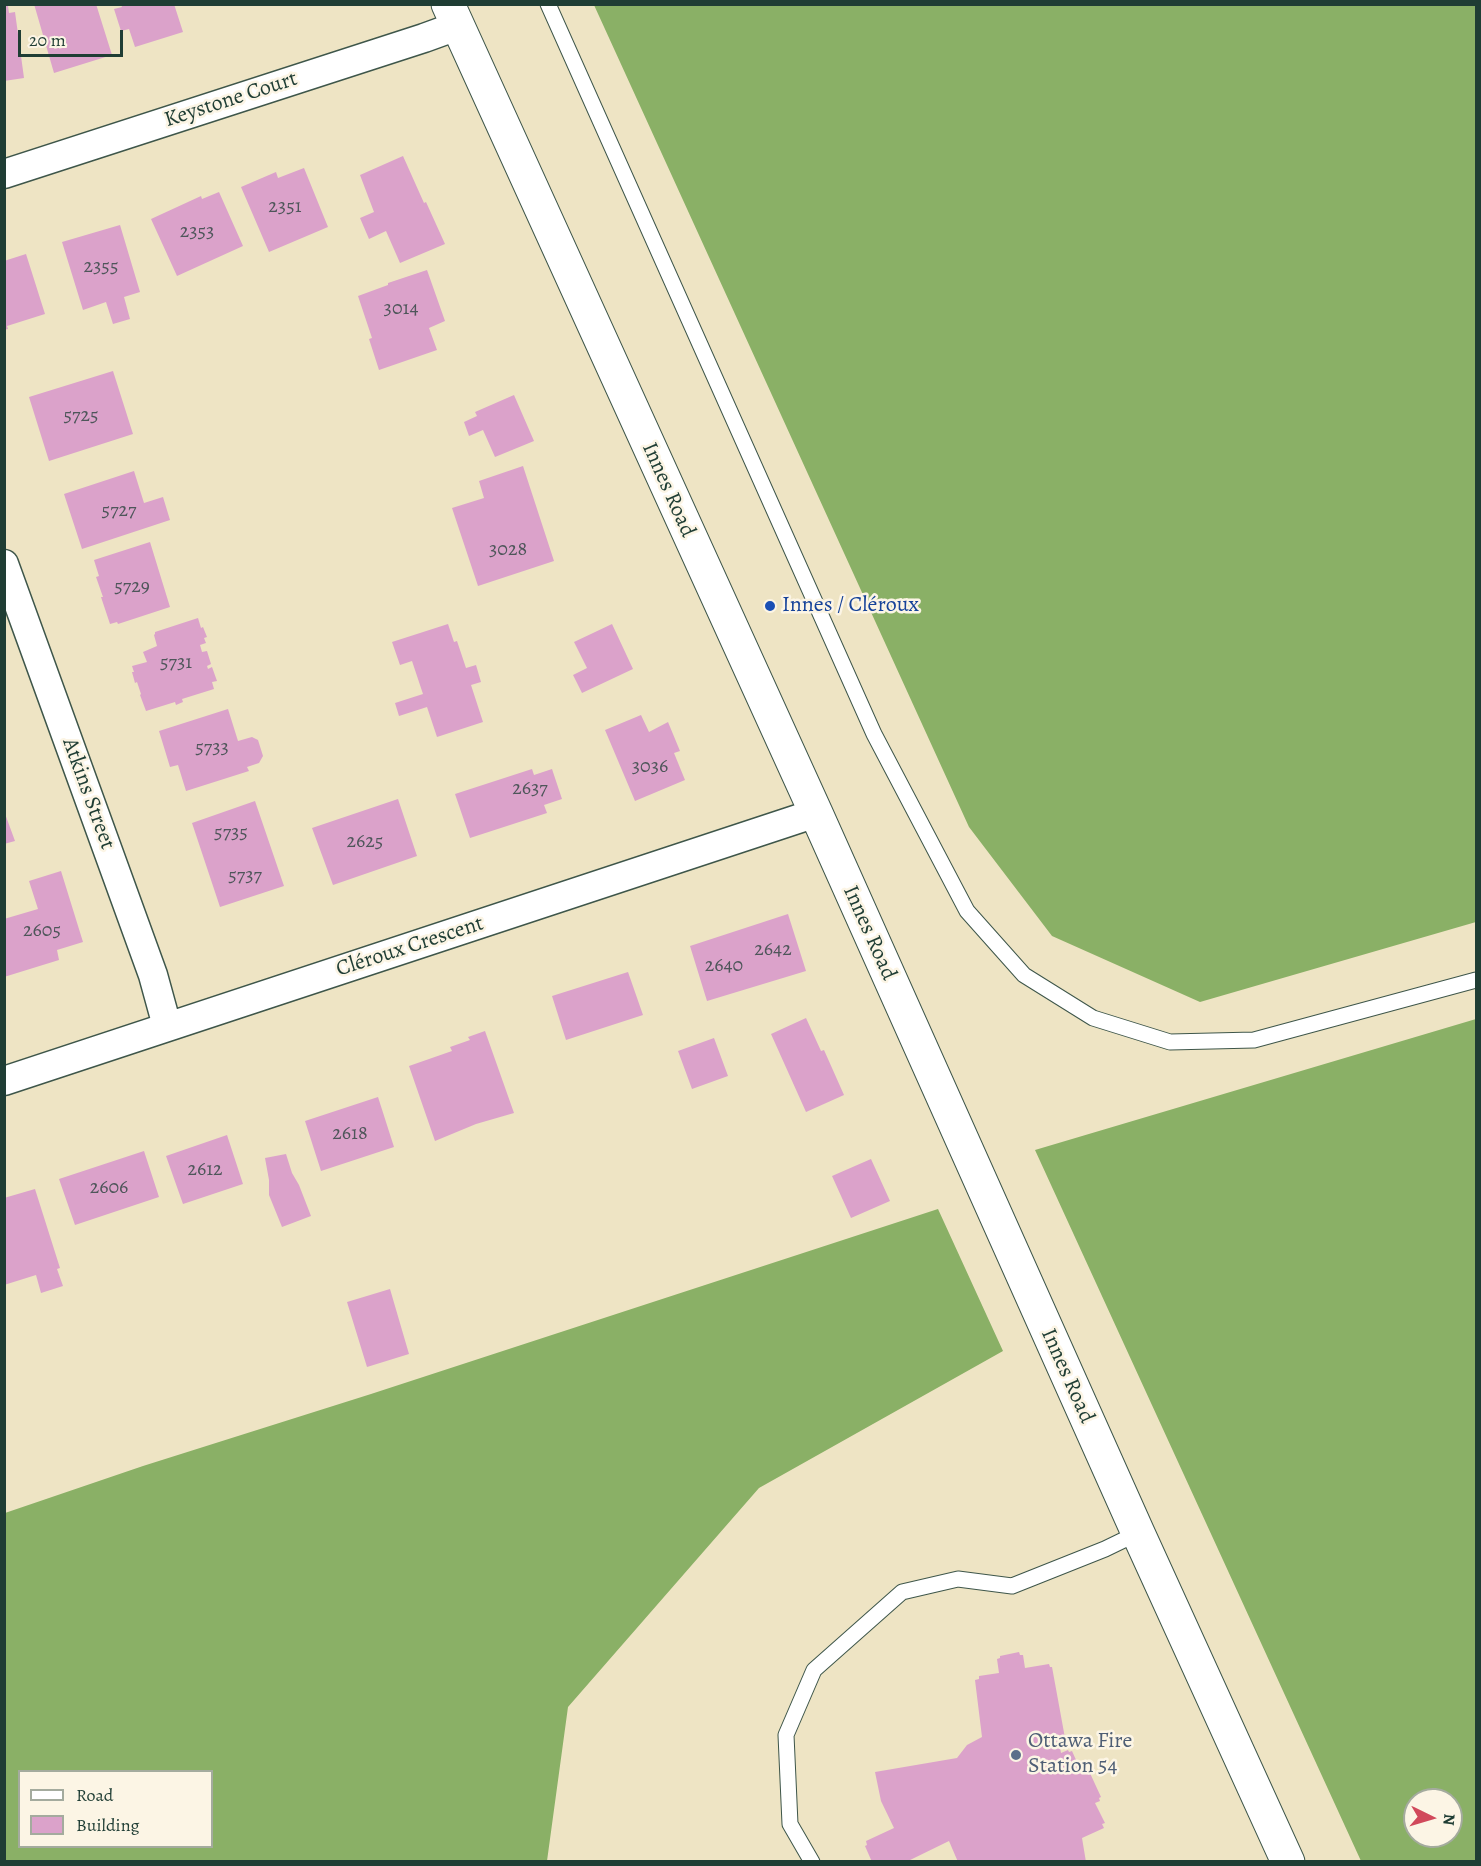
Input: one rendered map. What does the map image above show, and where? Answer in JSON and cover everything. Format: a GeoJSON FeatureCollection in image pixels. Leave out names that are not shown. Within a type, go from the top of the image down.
{"type":"FeatureCollection","features":[{"type":"Feature","properties":{"kind":"street","name":"Keystone Court"},"geometry":{"type":"LineString","coordinates":[[4,174],[424,38],[452,15]]}},
{"type":"Feature","properties":{"kind":"street","name":"Innes Road"},"geometry":{"type":"LineString","coordinates":[[452,15],[816,813],[1288,1862]]}},
{"type":"Feature","properties":{"kind":"street","name":"Atkins Street"},"geometry":{"type":"LineString","coordinates":[[4,564],[153,975],[167,1026]]}},
{"type":"Feature","properties":{"kind":"street","name":"Cléroux Crescent"},"geometry":{"type":"LineString","coordinates":[[4,1081],[816,813]]}},
{"type":"Feature","properties":{"kind":"lane"},"geometry":{"type":"LineString","coordinates":[[549,4],[874,734],[968,911],[1024,975],[1094,1018],[1170,1042],[1254,1040],[1476,980]]}},
{"type":"Feature","properties":{"kind":"lane"},"geometry":{"type":"LineString","coordinates":[[812,1862],[790,1824],[786,1736],[814,1670],[902,1592],[958,1579],[1012,1586],[1105,1549],[1138,1533]]}},
{"type":"Feature","properties":{"kind":"green space"},"geometry":{"type":"Polygon","coordinates":[[[594,5],[1476,5],[1476,922],[1200,1002],[1052,936],[969,827],[594,5]]]}},
{"type":"Feature","properties":{"kind":"green space"},"geometry":{"type":"Polygon","coordinates":[[[1476,1019],[1476,1861],[1361,1861],[1035,1150],[1476,1019]]]}},
{"type":"Feature","properties":{"kind":"green space"},"geometry":{"type":"Polygon","coordinates":[[[938,1209],[1003,1351],[759,1488],[568,1707],[547,1861],[5,1861],[5,1513],[143,1466],[938,1209]]]}},
{"type":"Feature","properties":{"kind":"building"},"geometry":{"type":"Polygon","coordinates":[[[34,4],[96,4],[112,55],[54,73],[34,4]]]}},
{"type":"Feature","properties":{"kind":"building"},"geometry":{"type":"Polygon","coordinates":[[[121,4],[174,4],[183,32],[135,47],[129,29],[121,31],[114,9],[122,7],[121,4]]]}},
{"type":"Feature","properties":{"kind":"building"},"geometry":{"type":"Polygon","coordinates":[[[4,6],[8,6],[9,13],[15,12],[24,78],[4,81],[4,6]]]}},
{"type":"Feature","properties":{"kind":"building"},"geometry":{"type":"Polygon","coordinates":[[[403,156],[445,244],[400,263],[386,231],[369,239],[360,218],[374,212],[360,175],[403,156]]]}},
{"type":"Feature","properties":{"kind":"building"},"geometry":{"type":"Polygon","coordinates":[[[304,168],[328,227],[269,252],[241,187],[276,172],[278,178],[304,168]]]}},
{"type":"Feature","properties":{"kind":"building"},"geometry":{"type":"Polygon","coordinates":[[[219,192],[243,246],[177,276],[151,219],[201,196],[202,199],[219,192]]]}},
{"type":"Feature","properties":{"kind":"building"},"geometry":{"type":"Polygon","coordinates":[[[120,225],[140,292],[124,297],[130,319],[113,324],[106,302],[83,310],[62,242],[120,225]]]}},
{"type":"Feature","properties":{"kind":"building"},"geometry":{"type":"Polygon","coordinates":[[[26,254],[45,314],[7,326],[8,329],[4,330],[4,261],[26,254]]]}},
{"type":"Feature","properties":{"kind":"building"},"geometry":{"type":"Polygon","coordinates":[[[427,270],[445,321],[429,328],[437,350],[379,370],[369,339],[372,338],[358,296],[427,270]]]}},
{"type":"Feature","properties":{"kind":"building"},"geometry":{"type":"Polygon","coordinates":[[[113,371],[133,434],[49,461],[29,397],[113,371]]]}},
{"type":"Feature","properties":{"kind":"building"},"geometry":{"type":"Polygon","coordinates":[[[514,395],[534,441],[495,457],[483,430],[469,436],[464,422],[477,416],[475,412],[514,395]]]}},
{"type":"Feature","properties":{"kind":"building"},"geometry":{"type":"Polygon","coordinates":[[[523,466],[554,561],[478,586],[452,508],[484,498],[479,481],[523,466]]]}},
{"type":"Feature","properties":{"kind":"building"},"geometry":{"type":"Polygon","coordinates":[[[134,471],[144,503],[163,497],[170,520],[82,549],[64,494],[134,471]]]}},
{"type":"Feature","properties":{"kind":"building"},"geometry":{"type":"Polygon","coordinates":[[[150,542],[170,607],[118,624],[117,622],[110,624],[96,577],[99,576],[94,560],[150,542]]]}},
{"type":"Feature","properties":{"kind":"building"},"geometry":{"type":"Polygon","coordinates":[[[198,618],[207,637],[204,638],[206,643],[200,645],[202,652],[207,651],[211,664],[207,666],[208,669],[212,667],[217,681],[212,682],[214,689],[182,699],[183,702],[176,705],[175,702],[146,711],[137,682],[135,683],[132,666],[147,662],[143,652],[157,646],[155,632],[198,618]]]}},
{"type":"Feature","properties":{"kind":"building"},"geometry":{"type":"Polygon","coordinates":[[[448,624],[454,642],[457,641],[466,668],[476,665],[481,682],[471,685],[483,722],[437,737],[427,707],[399,716],[395,703],[423,694],[412,661],[400,665],[392,642],[448,624]]]}},
{"type":"Feature","properties":{"kind":"building"},"geometry":{"type":"Polygon","coordinates":[[[612,624],[633,669],[582,693],[573,675],[587,668],[574,642],[612,624]]]}},
{"type":"Feature","properties":{"kind":"building"},"geometry":{"type":"Polygon","coordinates":[[[228,709],[238,741],[252,737],[258,740],[263,756],[259,763],[247,767],[249,771],[186,791],[178,765],[170,767],[159,731],[228,709]]]}},
{"type":"Feature","properties":{"kind":"building"},"geometry":{"type":"Polygon","coordinates":[[[641,715],[649,732],[668,722],[680,751],[674,753],[685,780],[635,801],[605,730],[641,715]]]}},
{"type":"Feature","properties":{"kind":"building"},"geometry":{"type":"Polygon","coordinates":[[[532,769],[534,775],[552,769],[562,799],[544,805],[547,813],[470,838],[455,794],[532,769]]]}},
{"type":"Feature","properties":{"kind":"building"},"geometry":{"type":"Polygon","coordinates":[[[398,799],[417,856],[333,885],[312,828],[398,799]]]}},
{"type":"Feature","properties":{"kind":"building"},"geometry":{"type":"Polygon","coordinates":[[[255,801],[284,886],[220,907],[192,823],[255,801]]]}},
{"type":"Feature","properties":{"kind":"building"},"geometry":{"type":"Polygon","coordinates":[[[4,811],[15,841],[4,844],[4,811]]]}},
{"type":"Feature","properties":{"kind":"building"},"geometry":{"type":"Polygon","coordinates":[[[61,871],[83,942],[57,950],[59,960],[4,977],[4,919],[38,909],[29,881],[61,871]]]}},
{"type":"Feature","properties":{"kind":"building"},"geometry":{"type":"Polygon","coordinates":[[[788,914],[806,971],[707,1001],[690,946],[788,914]]]}},
{"type":"Feature","properties":{"kind":"building"},"geometry":{"type":"Polygon","coordinates":[[[628,972],[643,1015],[566,1040],[552,996],[628,972]]]}},
{"type":"Feature","properties":{"kind":"building"},"geometry":{"type":"Polygon","coordinates":[[[806,1018],[821,1051],[824,1050],[844,1095],[806,1112],[771,1034],[806,1018]]]}},
{"type":"Feature","properties":{"kind":"building"},"geometry":{"type":"Polygon","coordinates":[[[485,1031],[514,1113],[476,1124],[435,1141],[409,1066],[452,1051],[450,1047],[470,1040],[468,1037],[485,1031]]]}},
{"type":"Feature","properties":{"kind":"building"},"geometry":{"type":"Polygon","coordinates":[[[714,1038],[728,1076],[692,1089],[678,1051],[714,1038]]]}},
{"type":"Feature","properties":{"kind":"building"},"geometry":{"type":"Polygon","coordinates":[[[378,1097],[394,1147],[321,1171],[305,1121],[378,1097]]]}},
{"type":"Feature","properties":{"kind":"building"},"geometry":{"type":"Polygon","coordinates":[[[227,1135],[243,1184],[183,1204],[166,1156],[227,1135]]]}},
{"type":"Feature","properties":{"kind":"building"},"geometry":{"type":"Polygon","coordinates":[[[144,1151],[159,1197],[75,1225],[59,1179],[144,1151]]]}},
{"type":"Feature","properties":{"kind":"building"},"geometry":{"type":"Polygon","coordinates":[[[286,1154],[311,1216],[282,1227],[269,1195],[265,1158],[286,1154]]]}},
{"type":"Feature","properties":{"kind":"building"},"geometry":{"type":"Polygon","coordinates":[[[871,1159],[890,1201],[851,1218],[832,1176],[871,1159]]]}},
{"type":"Feature","properties":{"kind":"building"},"geometry":{"type":"Polygon","coordinates":[[[35,1189],[60,1268],[57,1269],[63,1286],[41,1293],[36,1275],[4,1285],[4,1198],[35,1189]]]}},
{"type":"Feature","properties":{"kind":"building"},"geometry":{"type":"Polygon","coordinates":[[[390,1289],[409,1354],[367,1367],[347,1302],[390,1289]]]}},
{"type":"Feature","properties":{"kind":"building","name":"Ottawa Fire Station 54"},"geometry":{"type":"Polygon","coordinates":[[[1019,1652],[1023,1655],[1025,1668],[1049,1664],[1052,1667],[1065,1738],[1059,1742],[1061,1753],[1072,1751],[1081,1771],[1085,1769],[1086,1772],[1089,1771],[1101,1797],[1100,1801],[1095,1803],[1105,1823],[1102,1824],[1104,1828],[1082,1838],[1086,1862],[958,1862],[949,1841],[906,1862],[872,1862],[865,1846],[866,1841],[894,1828],[881,1801],[875,1772],[957,1758],[967,1745],[982,1737],[975,1680],[979,1679],[979,1676],[999,1673],[997,1659],[1000,1656],[1019,1652]]]}},
{"type":"Feature","properties":{"kind":"place","name":"Innes / Cléroux"},"geometry":{"type":"Point","coordinates":[770,606]}},
{"type":"Feature","properties":{"kind":"place","name":"Ottawa Fire Station 54"},"geometry":{"type":"Point","coordinates":[1016,1755]}}]}
